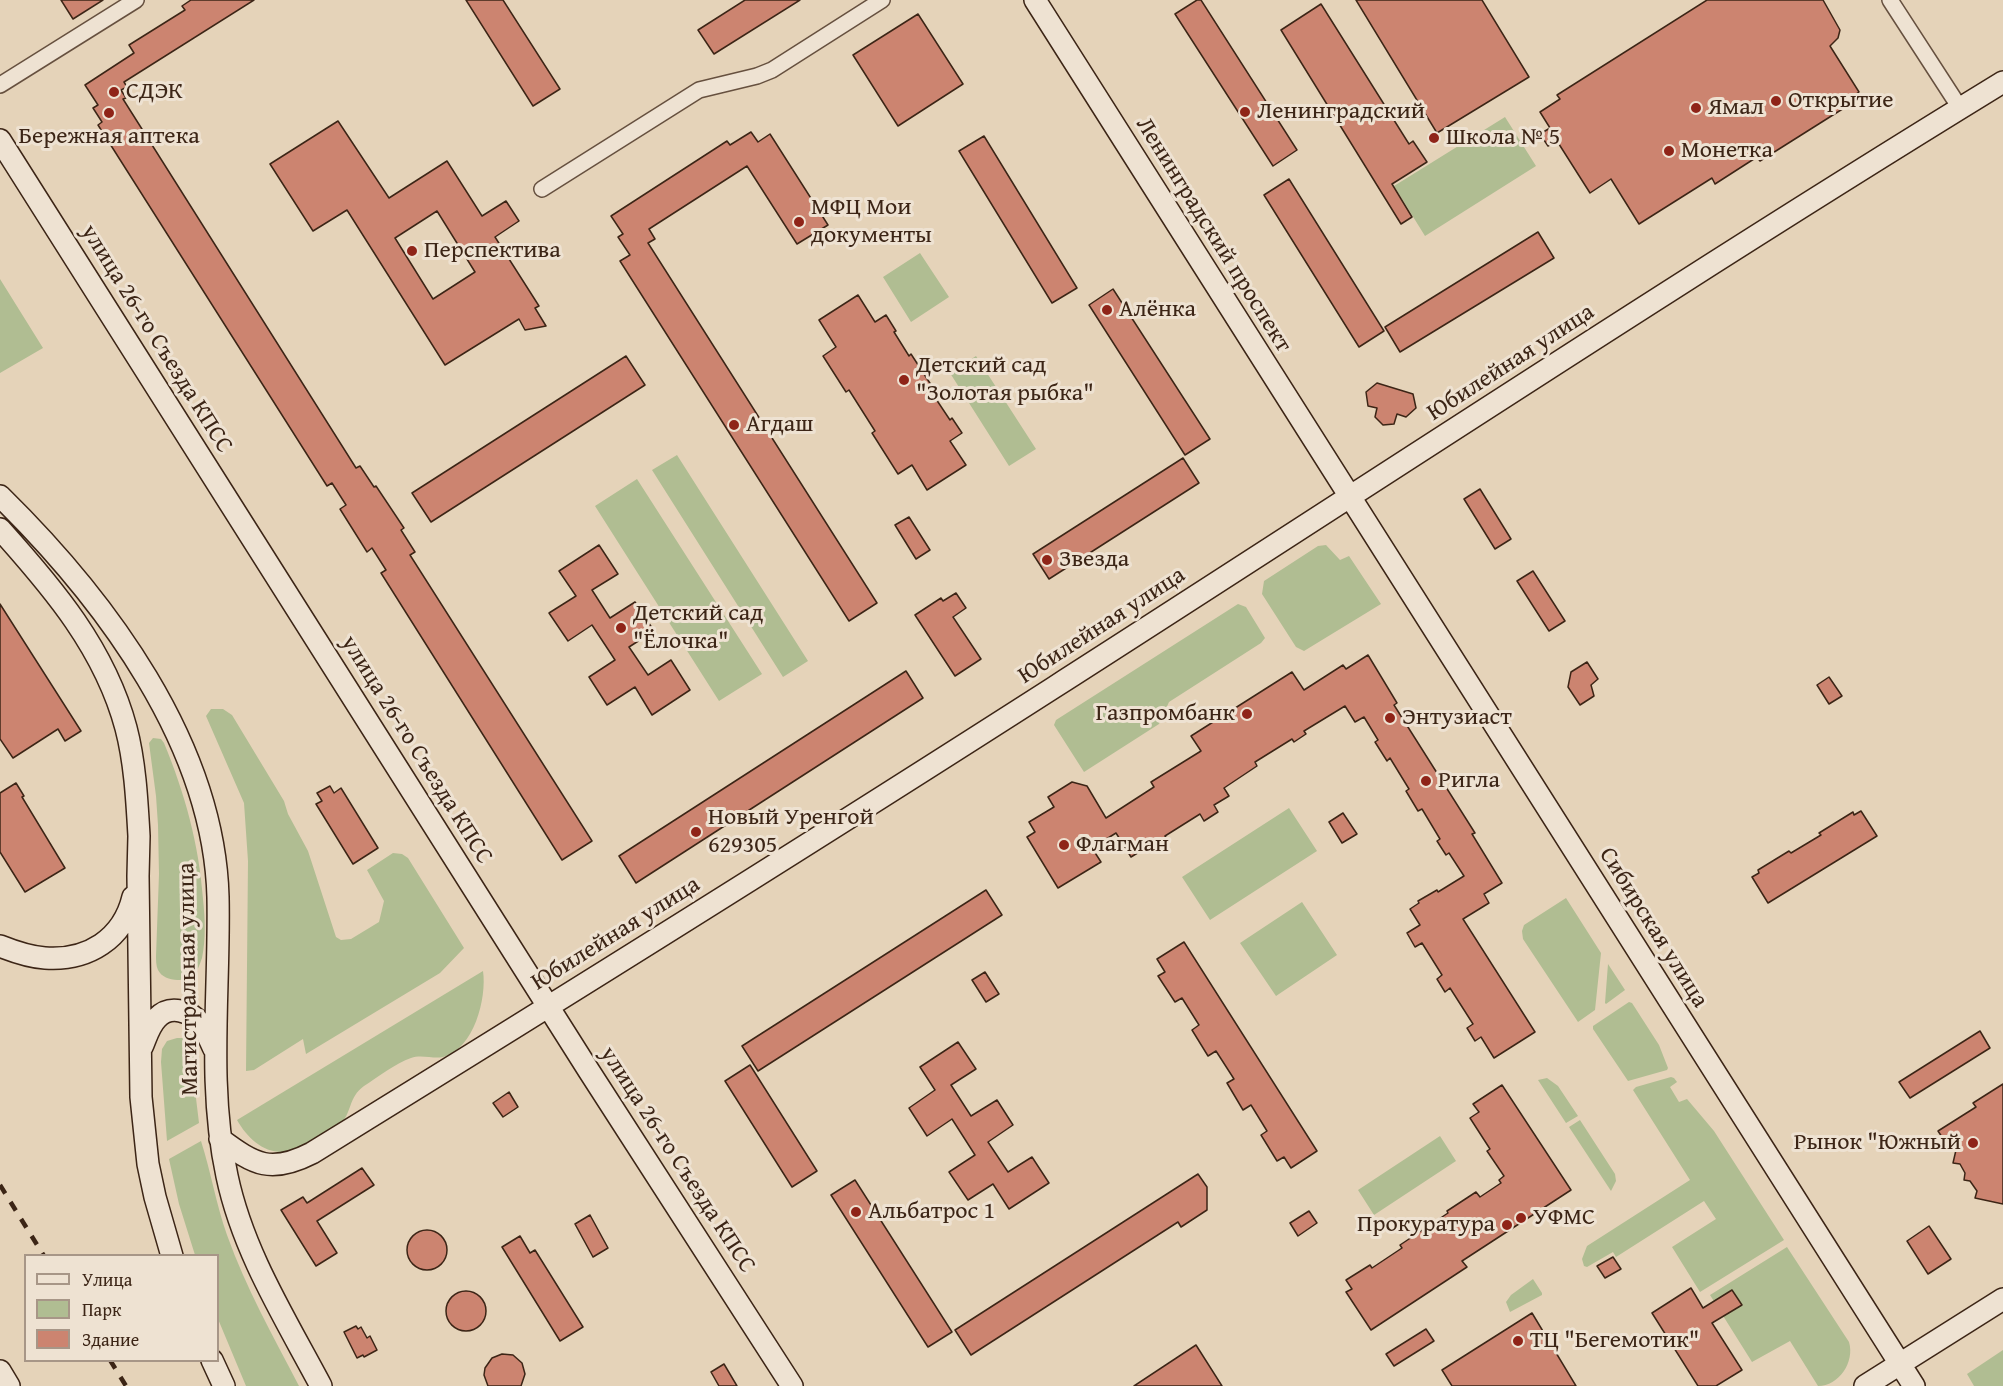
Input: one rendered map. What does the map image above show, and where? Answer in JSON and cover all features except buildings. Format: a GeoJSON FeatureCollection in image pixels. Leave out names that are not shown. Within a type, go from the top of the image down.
{"type":"FeatureCollection","features":[{"type":"Feature","properties":{"kind":"main road","name":"Ленинградский проспект"},"geometry":{"type":"LineString","coordinates":[[1035,0],[1349,497]]}},
{"type":"Feature","properties":{"kind":"main road","name":"Юбилейная улица"},"geometry":{"type":"LineString","coordinates":[[220,1139],[249,1159],[261,1164],[280,1165],[302,1159],[549,1007],[1062,682],[1622,321],[2003,82]]}},
{"type":"Feature","properties":{"kind":"main road","name":"улица 26-го Съезда КПСС"},"geometry":{"type":"LineString","coordinates":[[0,140],[792,1386]]}},
{"type":"Feature","properties":{"kind":"main road","name":"Сибирская улица"},"geometry":{"type":"LineString","coordinates":[[1349,497],[1914,1386]]}},
{"type":"Feature","properties":{"kind":"main road","name":"Магистральная улица"},"geometry":{"type":"LineString","coordinates":[[4,500],[92,599],[111,625],[149,682],[184,747],[201,795],[214,856],[218,894],[216,1105],[227,1178],[245,1238],[272,1296],[321,1386]]}},
{"type":"Feature","properties":{"kind":"main road","name":"Магистральная улица"},"geometry":{"type":"LineString","coordinates":[[0,529],[42,576],[87,638],[116,696],[126,729],[140,837],[138,876],[139,1056],[144,1134],[155,1197],[171,1254]]}},
{"type":"Feature","properties":{"kind":"main road"},"geometry":{"type":"LineString","coordinates":[[0,946],[23,955],[45,958],[68,958],[89,952],[106,942],[120,928],[130,912],[138,876]]}},
{"type":"Feature","properties":{"kind":"main road"},"geometry":{"type":"LineString","coordinates":[[139,1056],[155,1019],[171,1010],[194,1016],[205,1029],[215,1050]]}},
{"type":"Feature","properties":{"kind":"main road"},"geometry":{"type":"LineString","coordinates":[[1865,1386],[2003,1299]]}},
{"type":"Feature","properties":{"kind":"main road"},"geometry":{"type":"LineString","coordinates":[[301,1348],[311,1386]]}},
{"type":"Feature","properties":{"kind":"main road"},"geometry":{"type":"LineString","coordinates":[[0,1371],[9,1386]]}},
{"type":"Feature","properties":{"kind":"street"},"geometry":{"type":"LineString","coordinates":[[0,85],[136,0]]}},
{"type":"Feature","properties":{"kind":"street"},"geometry":{"type":"LineString","coordinates":[[542,189],[699,90],[757,76],[772,70],[882,0]]}},
{"type":"Feature","properties":{"kind":"street"},"geometry":{"type":"LineString","coordinates":[[1890,0],[1960,108]]}},
{"type":"Feature","properties":{"kind":"green space"},"geometry":{"type":"Polygon","coordinates":[[[1505,117],[1536,166],[1425,236],[1394,186],[1505,117]]]}},
{"type":"Feature","properties":{"kind":"green space"},"geometry":{"type":"Polygon","coordinates":[[[920,253],[949,297],[911,322],[883,277],[920,253]]]}},
{"type":"Feature","properties":{"kind":"green space"},"geometry":{"type":"Polygon","coordinates":[[[0,279],[43,348],[0,373],[0,279]]]}},
{"type":"Feature","properties":{"kind":"green space"},"geometry":{"type":"Polygon","coordinates":[[[976,356],[1036,449],[1009,466],[950,373],[976,356]]]}},
{"type":"Feature","properties":{"kind":"green space"},"geometry":{"type":"Polygon","coordinates":[[[677,455],[808,661],[783,677],[652,470],[677,455]]]}},
{"type":"Feature","properties":{"kind":"green space"},"geometry":{"type":"Polygon","coordinates":[[[637,479],[762,674],[719,701],[595,506],[637,479]]]}},
{"type":"Feature","properties":{"kind":"green space"},"geometry":{"type":"Polygon","coordinates":[[[1326,545],[1340,560],[1349,556],[1381,604],[1304,651],[1296,647],[1262,594],[1264,581],[1318,546],[1326,545]]]}},
{"type":"Feature","properties":{"kind":"green space"},"geometry":{"type":"Polygon","coordinates":[[[1238,604],[1246,607],[1265,638],[1261,643],[1169,702],[1159,724],[1084,772],[1054,725],[1056,720],[1238,604]]]}},
{"type":"Feature","properties":{"kind":"green space"},"geometry":{"type":"Polygon","coordinates":[[[211,709],[223,709],[232,715],[284,801],[288,814],[308,851],[336,937],[341,940],[351,939],[379,922],[384,901],[367,870],[393,853],[402,854],[408,858],[464,948],[440,973],[306,1054],[303,1039],[254,1070],[246,1071],[248,861],[244,803],[206,716],[211,709]]]}},
{"type":"Feature","properties":{"kind":"green space"},"geometry":{"type":"Polygon","coordinates":[[[153,738],[161,739],[164,743],[178,781],[190,820],[201,879],[205,929],[202,958],[195,973],[180,980],[165,977],[158,970],[156,963],[159,874],[156,796],[149,743],[153,738]]]}},
{"type":"Feature","properties":{"kind":"green space"},"geometry":{"type":"Polygon","coordinates":[[[1289,808],[1317,851],[1210,920],[1182,877],[1289,808]]]}},
{"type":"Feature","properties":{"kind":"green space"},"geometry":{"type":"Polygon","coordinates":[[[1566,898],[1601,953],[1595,1010],[1578,1022],[1523,939],[1522,931],[1524,925],[1566,898]]]}},
{"type":"Feature","properties":{"kind":"green space"},"geometry":{"type":"Polygon","coordinates":[[[1302,902],[1337,955],[1276,996],[1240,943],[1302,902]]]}},
{"type":"Feature","properties":{"kind":"green space"},"geometry":{"type":"Polygon","coordinates":[[[1608,964],[1625,990],[1606,1004],[1605,1003],[1608,964]]]}},
{"type":"Feature","properties":{"kind":"green space"},"geometry":{"type":"Polygon","coordinates":[[[483,971],[483,995],[476,1021],[463,1044],[454,1052],[443,1057],[415,1057],[387,1070],[359,1090],[347,1115],[338,1126],[291,1151],[272,1151],[263,1147],[242,1128],[237,1120],[483,971]]]}},
{"type":"Feature","properties":{"kind":"green space"},"geometry":{"type":"Polygon","coordinates":[[[1629,1002],[1632,1003],[1659,1045],[1668,1068],[1628,1081],[1593,1026],[1629,1002]]]}},
{"type":"Feature","properties":{"kind":"green space"},"geometry":{"type":"Polygon","coordinates":[[[184,1038],[191,1044],[195,1055],[195,1090],[199,1123],[167,1141],[162,1049],[167,1041],[184,1038]]]}},
{"type":"Feature","properties":{"kind":"green space"},"geometry":{"type":"Polygon","coordinates":[[[1671,1077],[1677,1082],[1670,1087],[1679,1102],[1687,1099],[1714,1131],[1784,1240],[1700,1292],[1672,1247],[1716,1219],[1704,1201],[1616,1257],[1613,1252],[1587,1267],[1584,1266],[1582,1259],[1587,1246],[1690,1180],[1633,1090],[1636,1087],[1671,1077]]]}},
{"type":"Feature","properties":{"kind":"green space"},"geometry":{"type":"Polygon","coordinates":[[[1547,1078],[1558,1086],[1578,1116],[1566,1123],[1538,1080],[1547,1078]]]}},
{"type":"Feature","properties":{"kind":"green space"},"geometry":{"type":"Polygon","coordinates":[[[1580,1120],[1615,1174],[1616,1181],[1611,1191],[1569,1127],[1580,1120]]]}},
{"type":"Feature","properties":{"kind":"green space"},"geometry":{"type":"Polygon","coordinates":[[[1440,1136],[1456,1161],[1374,1215],[1358,1190],[1440,1136]]]}},
{"type":"Feature","properties":{"kind":"green space"},"geometry":{"type":"Polygon","coordinates":[[[201,1141],[234,1255],[260,1312],[299,1386],[246,1386],[219,1321],[219,1254],[195,1254],[179,1204],[169,1159],[201,1141]]]}},
{"type":"Feature","properties":{"kind":"green space"},"geometry":{"type":"Polygon","coordinates":[[[1787,1247],[1849,1342],[1850,1357],[1844,1372],[1826,1385],[1818,1386],[1790,1341],[1752,1362],[1710,1295],[1787,1247]]]}},
{"type":"Feature","properties":{"kind":"green space"},"geometry":{"type":"Polygon","coordinates":[[[1533,1279],[1542,1295],[1510,1312],[1506,1302],[1511,1295],[1533,1279]]]}},
{"type":"Feature","properties":{"kind":"green space"},"geometry":{"type":"Polygon","coordinates":[[[2003,1350],[2003,1386],[1974,1386],[1967,1374],[2003,1350]]]}},
{"type":"Feature","properties":{"kind":"railway"},"geometry":{"type":"LineString","coordinates":[[0,1185],[43,1254]]}},
{"type":"Feature","properties":{"kind":"railway"},"geometry":{"type":"LineString","coordinates":[[111,1362],[126,1386]]}},
{"type":"Feature","properties":{"kind":"place","name":"СДЭК"},"geometry":{"type":"Point","coordinates":[114,92]}},
{"type":"Feature","properties":{"kind":"place","name":"Открытие"},"geometry":{"type":"Point","coordinates":[1776,101]}},
{"type":"Feature","properties":{"kind":"place","name":"Ямал"},"geometry":{"type":"Point","coordinates":[1696,108]}},
{"type":"Feature","properties":{"kind":"place","name":"Ленинградский"},"geometry":{"type":"Point","coordinates":[1245,112]}},
{"type":"Feature","properties":{"kind":"place","name":"Бережная аптека"},"geometry":{"type":"Point","coordinates":[109,113]}},
{"type":"Feature","properties":{"kind":"place","name":"Школа № 5"},"geometry":{"type":"Point","coordinates":[1434,138]}},
{"type":"Feature","properties":{"kind":"place","name":"Монетка"},"geometry":{"type":"Point","coordinates":[1669,151]}},
{"type":"Feature","properties":{"kind":"place","name":"МФЦ Мои документы"},"geometry":{"type":"Point","coordinates":[799,222]}},
{"type":"Feature","properties":{"kind":"place","name":"Перспектива"},"geometry":{"type":"Point","coordinates":[412,251]}},
{"type":"Feature","properties":{"kind":"place","name":"Алёнка"},"geometry":{"type":"Point","coordinates":[1107,310]}},
{"type":"Feature","properties":{"kind":"place","name":"Детский сад \"Золотая рыбка\""},"geometry":{"type":"Point","coordinates":[904,380]}},
{"type":"Feature","properties":{"kind":"place","name":"Агдаш"},"geometry":{"type":"Point","coordinates":[734,425]}},
{"type":"Feature","properties":{"kind":"place","name":"Звезда"},"geometry":{"type":"Point","coordinates":[1047,560]}},
{"type":"Feature","properties":{"kind":"place","name":"Детский сад \"Ёлочка\""},"geometry":{"type":"Point","coordinates":[621,628]}},
{"type":"Feature","properties":{"kind":"place","name":"Газпромбанк"},"geometry":{"type":"Point","coordinates":[1247,714]}},
{"type":"Feature","properties":{"kind":"place","name":"Энтузиаст"},"geometry":{"type":"Point","coordinates":[1390,718]}},
{"type":"Feature","properties":{"kind":"place","name":"Ригла"},"geometry":{"type":"Point","coordinates":[1426,781]}},
{"type":"Feature","properties":{"kind":"place","name":"Новый Уренгой 629305"},"geometry":{"type":"Point","coordinates":[696,832]}},
{"type":"Feature","properties":{"kind":"place","name":"Флагман"},"geometry":{"type":"Point","coordinates":[1064,845]}},
{"type":"Feature","properties":{"kind":"place","name":"Рынок \"Южный"},"geometry":{"type":"Point","coordinates":[1973,1143]}},
{"type":"Feature","properties":{"kind":"place","name":"Альбатрос 1"},"geometry":{"type":"Point","coordinates":[856,1212]}},
{"type":"Feature","properties":{"kind":"place","name":"УФМС"},"geometry":{"type":"Point","coordinates":[1521,1218]}},
{"type":"Feature","properties":{"kind":"place","name":"Прокуратура"},"geometry":{"type":"Point","coordinates":[1507,1225]}},
{"type":"Feature","properties":{"kind":"place","name":"ТЦ \"Бегемотик\""},"geometry":{"type":"Point","coordinates":[1518,1341]}}]}
